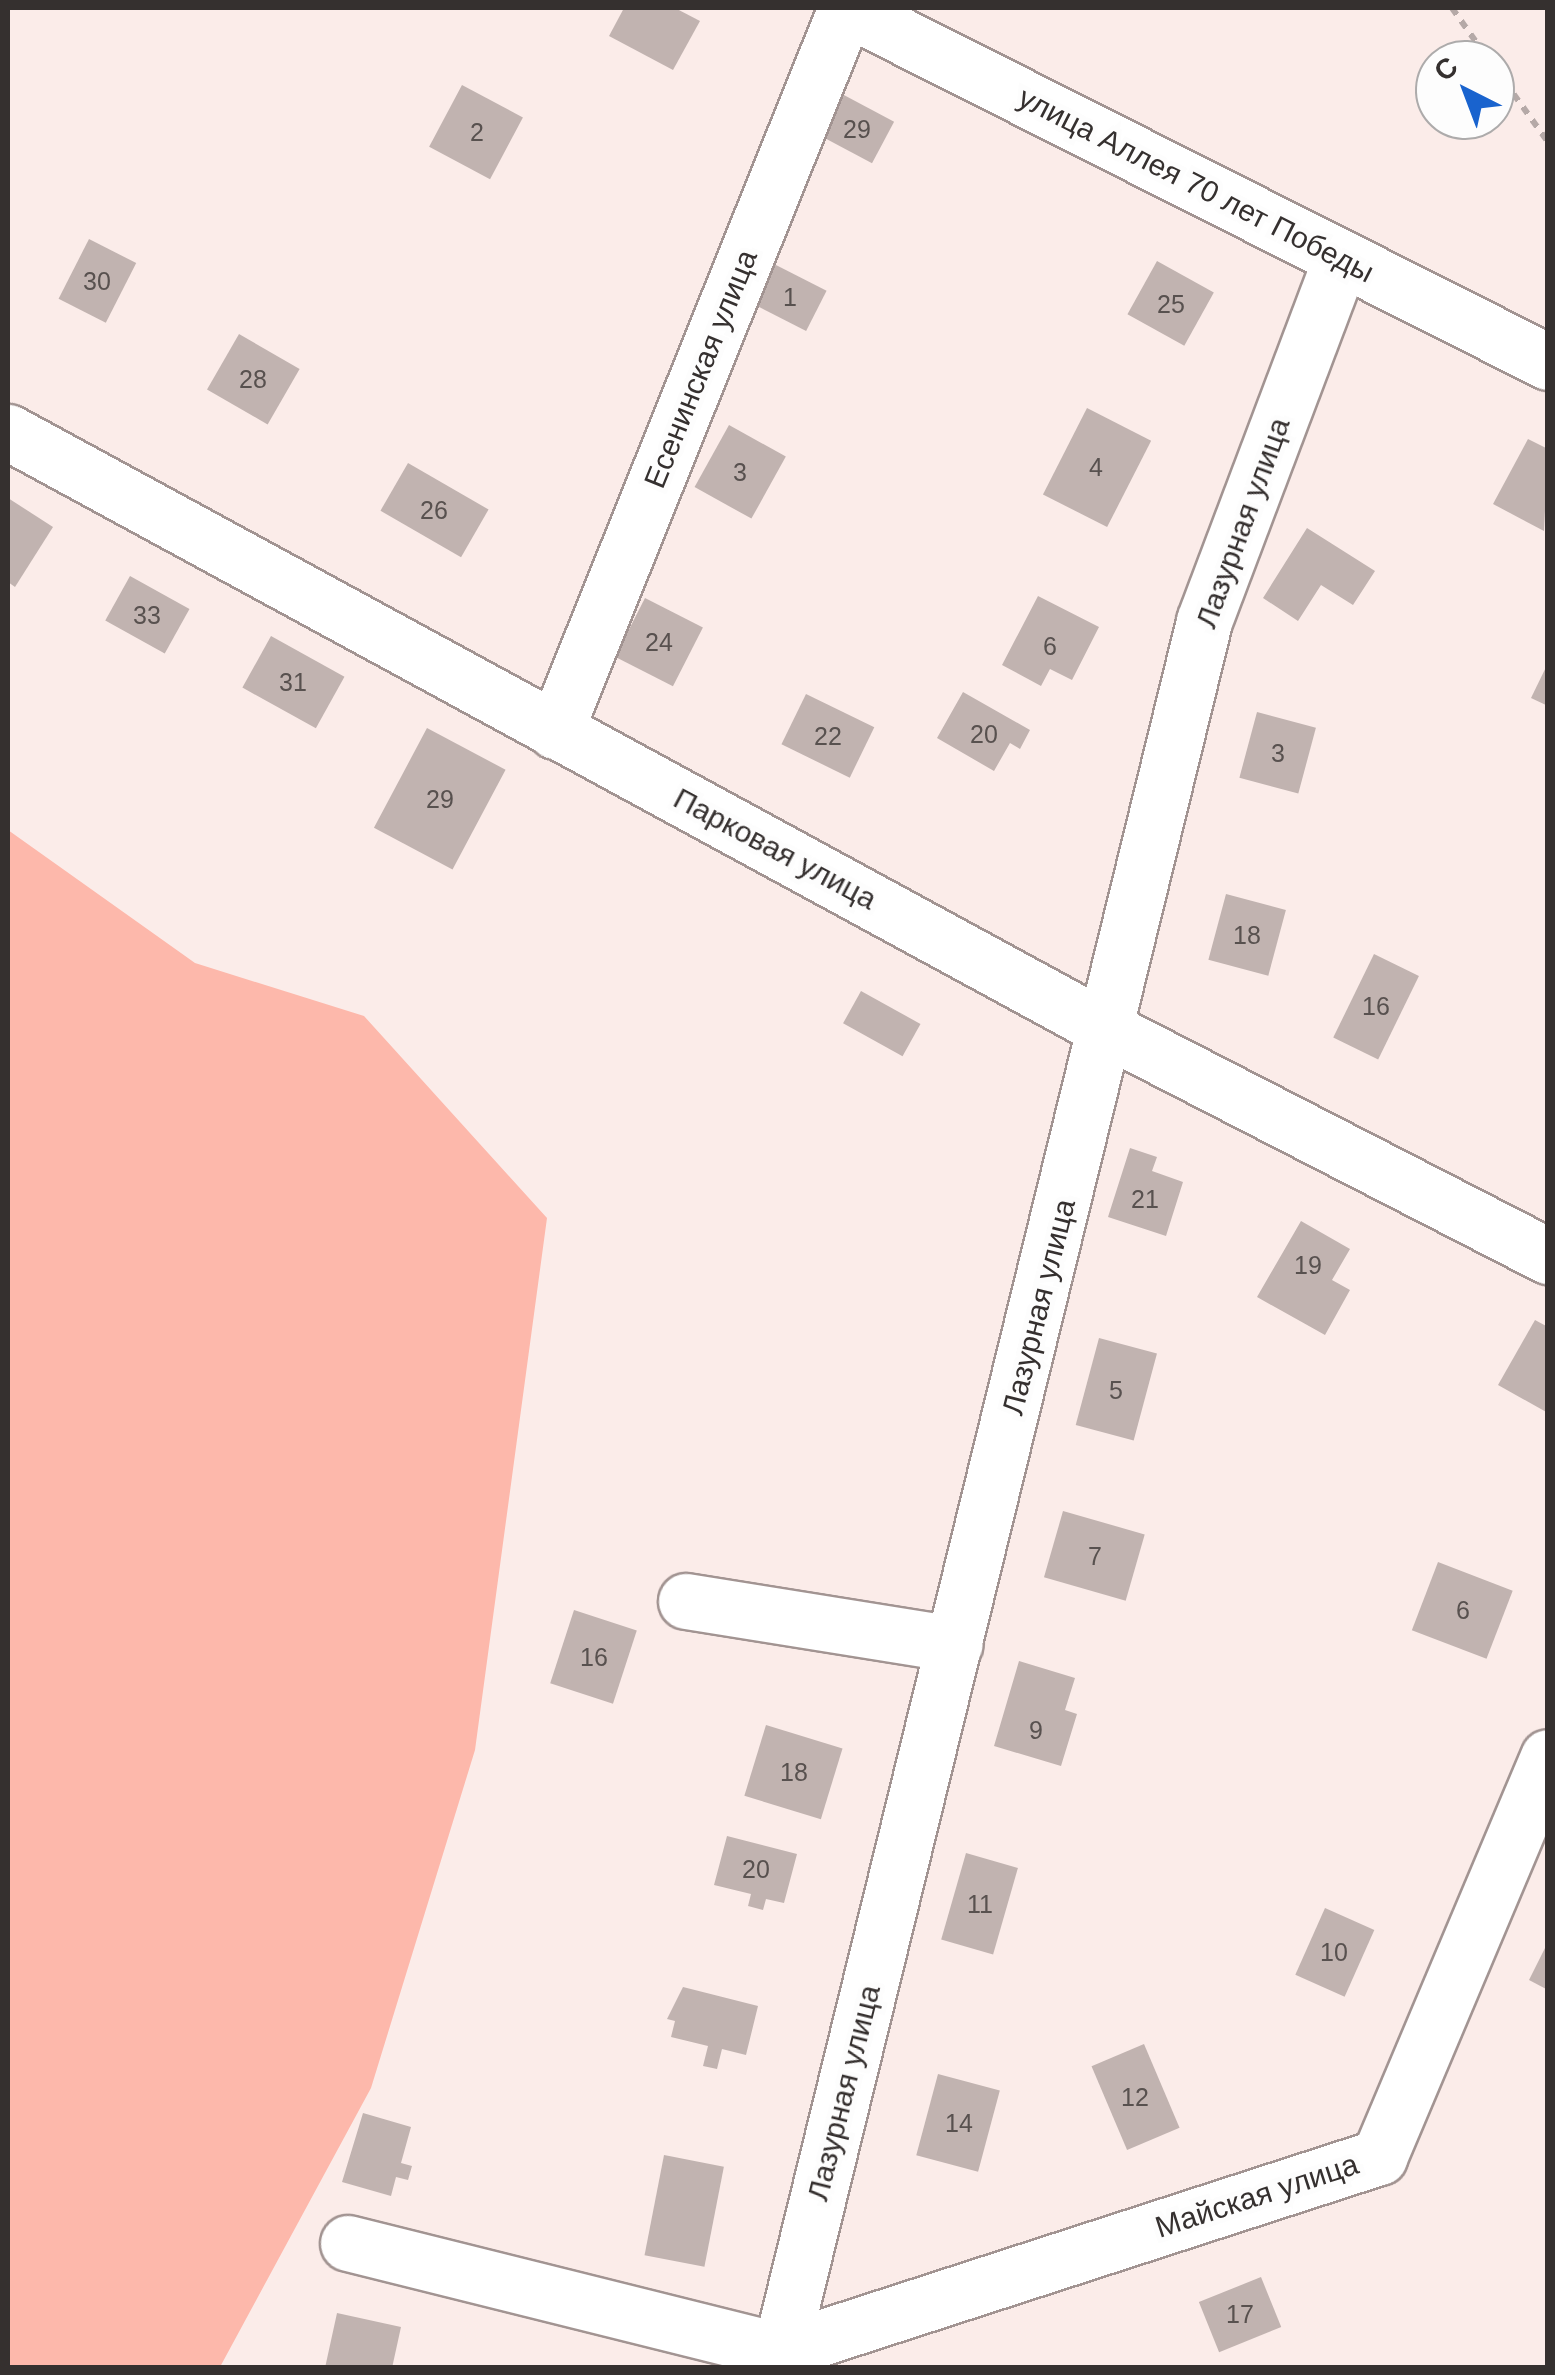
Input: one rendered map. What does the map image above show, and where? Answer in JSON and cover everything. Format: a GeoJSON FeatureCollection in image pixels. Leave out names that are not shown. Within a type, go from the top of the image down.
{"type":"FeatureCollection","features":[{"type":"Feature","properties":{"kind":"street","name":"улица Аллея 70 лет Победы"},"geometry":{"type":"LineString","coordinates":[[846,8],[1548,362]]}},
{"type":"Feature","properties":{"kind":"street","name":"Есенинская улица"},"geometry":{"type":"LineString","coordinates":[[555,731],[846,8]]}},
{"type":"Feature","properties":{"kind":"street","name":"Лазурная улица"},"geometry":{"type":"LineString","coordinates":[[778,2359],[1108,1030],[1204,621],[1341,258]]}},
{"type":"Feature","properties":{"kind":"street","name":"Парковая улица"},"geometry":{"type":"LineString","coordinates":[[8,432],[1108,1030],[1548,1256]]}},
{"type":"Feature","properties":{"kind":"street"},"geometry":{"type":"LineString","coordinates":[[686,1601],[956,1644]]}},
{"type":"Feature","properties":{"kind":"street","name":"Майская улица"},"geometry":{"type":"LineString","coordinates":[[778,2359],[1380,2156],[1548,1757]]}},
{"type":"Feature","properties":{"kind":"street"},"geometry":{"type":"LineString","coordinates":[[348,2243],[778,2359]]}},
{"type":"Feature","properties":{"kind":"path"},"geometry":{"type":"LineString","coordinates":[[1452,8],[1475,40]]}},
{"type":"Feature","properties":{"kind":"path"},"geometry":{"type":"LineString","coordinates":[[1515,96],[1548,142]]}},
{"type":"Feature","properties":{"kind":"shaded area"},"geometry":{"type":"Polygon","coordinates":[[[8,830],[195,963],[364,1016],[547,1218],[475,1750],[371,2088],[220,2367],[8,2367],[8,830]]]}},
{"type":"Feature","properties":{"kind":"building"},"geometry":{"type":"Polygon","coordinates":[[[624,8],[675,8],[700,21],[673,70],[609,36],[624,8]]]}},
{"type":"Feature","properties":{"kind":"building"},"geometry":{"type":"Polygon","coordinates":[[[462,85],[523,117],[490,179],[429,147],[462,85]]]}},
{"type":"Feature","properties":{"kind":"building"},"geometry":{"type":"Polygon","coordinates":[[[842,94],[894,122],[872,163],[820,135],[842,94]]]}},
{"type":"Feature","properties":{"kind":"building"},"geometry":{"type":"Polygon","coordinates":[[[89,239],[136,263],[106,323],[59,299],[89,239]]]}},
{"type":"Feature","properties":{"kind":"building"},"geometry":{"type":"Polygon","coordinates":[[[1157,261],[1214,293],[1184,346],[1127,314],[1157,261]]]}},
{"type":"Feature","properties":{"kind":"building"},"geometry":{"type":"Polygon","coordinates":[[[774,264],[827,291],[806,331],[754,304],[774,264]]]}},
{"type":"Feature","properties":{"kind":"building"},"geometry":{"type":"Polygon","coordinates":[[[239,334],[300,369],[268,424],[207,389],[239,334]]]}},
{"type":"Feature","properties":{"kind":"building"},"geometry":{"type":"Polygon","coordinates":[[[1087,408],[1151,441],[1107,527],[1043,494],[1087,408]]]}},
{"type":"Feature","properties":{"kind":"building"},"geometry":{"type":"Polygon","coordinates":[[[729,425],[786,457],[751,519],[695,487],[729,425]]]}},
{"type":"Feature","properties":{"kind":"building"},"geometry":{"type":"Polygon","coordinates":[[[1528,439],[1548,449],[1544,531],[1493,504],[1528,439]]]}},
{"type":"Feature","properties":{"kind":"building"},"geometry":{"type":"Polygon","coordinates":[[[408,463],[489,509],[461,557],[381,511],[408,463]]]}},
{"type":"Feature","properties":{"kind":"building"},"geometry":{"type":"Polygon","coordinates":[[[8,498],[53,527],[15,587],[8,582],[8,498]]]}},
{"type":"Feature","properties":{"kind":"building"},"geometry":{"type":"Polygon","coordinates":[[[1307,528],[1375,571],[1353,605],[1321,585],[1298,621],[1263,598],[1307,528]]]}},
{"type":"Feature","properties":{"kind":"building"},"geometry":{"type":"Polygon","coordinates":[[[130,576],[189,609],[165,654],[105,621],[130,576]]]}},
{"type":"Feature","properties":{"kind":"building"},"geometry":{"type":"Polygon","coordinates":[[[1038,596],[1099,627],[1072,680],[1050,669],[1041,686],[1002,665],[1038,596]]]}},
{"type":"Feature","properties":{"kind":"building"},"geometry":{"type":"Polygon","coordinates":[[[645,598],[703,628],[673,686],[615,657],[645,598]]]}},
{"type":"Feature","properties":{"kind":"building"},"geometry":{"type":"Polygon","coordinates":[[[271,636],[344,677],[316,728],[242,688],[271,636]]]}},
{"type":"Feature","properties":{"kind":"building"},"geometry":{"type":"Polygon","coordinates":[[[1548,663],[1548,706],[1531,698],[1548,663]]]}},
{"type":"Feature","properties":{"kind":"building"},"geometry":{"type":"Polygon","coordinates":[[[963,692],[1030,730],[1020,749],[1010,743],[994,771],[937,738],[963,692]]]}},
{"type":"Feature","properties":{"kind":"building"},"geometry":{"type":"Polygon","coordinates":[[[806,694],[874,727],[850,778],[781,744],[806,694]]]}},
{"type":"Feature","properties":{"kind":"building"},"geometry":{"type":"Polygon","coordinates":[[[1257,712],[1316,728],[1298,793],[1239,778],[1257,712]]]}},
{"type":"Feature","properties":{"kind":"building"},"geometry":{"type":"Polygon","coordinates":[[[427,728],[506,770],[453,870],[374,828],[427,728]]]}},
{"type":"Feature","properties":{"kind":"building"},"geometry":{"type":"Polygon","coordinates":[[[1226,894],[1286,910],[1268,976],[1208,960],[1226,894]]]}},
{"type":"Feature","properties":{"kind":"building"},"geometry":{"type":"Polygon","coordinates":[[[1374,954],[1419,976],[1378,1060],[1333,1038],[1374,954]]]}},
{"type":"Feature","properties":{"kind":"building"},"geometry":{"type":"Polygon","coordinates":[[[861,991],[920,1024],[903,1056],[843,1023],[861,991]]]}},
{"type":"Feature","properties":{"kind":"building"},"geometry":{"type":"Polygon","coordinates":[[[1130,1148],[1157,1157],[1152,1171],[1183,1182],[1166,1236],[1108,1217],[1130,1148]]]}},
{"type":"Feature","properties":{"kind":"building"},"geometry":{"type":"Polygon","coordinates":[[[1301,1221],[1350,1249],[1332,1280],[1350,1290],[1325,1335],[1257,1297],[1301,1221]]]}},
{"type":"Feature","properties":{"kind":"building"},"geometry":{"type":"Polygon","coordinates":[[[1535,1320],[1548,1327],[1548,1413],[1498,1385],[1535,1320]]]}},
{"type":"Feature","properties":{"kind":"building"},"geometry":{"type":"Polygon","coordinates":[[[1099,1338],[1157,1354],[1134,1440],[1076,1425],[1099,1338]]]}},
{"type":"Feature","properties":{"kind":"building"},"geometry":{"type":"Polygon","coordinates":[[[1063,1511],[1145,1534],[1126,1601],[1044,1577],[1063,1511]]]}},
{"type":"Feature","properties":{"kind":"building"},"geometry":{"type":"Polygon","coordinates":[[[1438,1562],[1513,1591],[1487,1659],[1412,1630],[1438,1562]]]}},
{"type":"Feature","properties":{"kind":"building"},"geometry":{"type":"Polygon","coordinates":[[[574,1610],[637,1630],[613,1704],[550,1683],[574,1610]]]}},
{"type":"Feature","properties":{"kind":"building"},"geometry":{"type":"Polygon","coordinates":[[[1019,1661],[1075,1678],[1065,1710],[1077,1714],[1061,1766],[994,1746],[1019,1661]]]}},
{"type":"Feature","properties":{"kind":"building"},"geometry":{"type":"Polygon","coordinates":[[[766,1725],[843,1748],[821,1819],[744,1796],[766,1725]]]}},
{"type":"Feature","properties":{"kind":"building"},"geometry":{"type":"Polygon","coordinates":[[[727,1836],[797,1854],[784,1903],[766,1899],[763,1910],[748,1906],[751,1894],[714,1885],[727,1836]]]}},
{"type":"Feature","properties":{"kind":"building"},"geometry":{"type":"Polygon","coordinates":[[[966,1853],[1018,1868],[993,1954],[941,1940],[966,1853]]]}},
{"type":"Feature","properties":{"kind":"building"},"geometry":{"type":"Polygon","coordinates":[[[1325,1908],[1374,1930],[1345,1997],[1295,1975],[1325,1908]]]}},
{"type":"Feature","properties":{"kind":"building"},"geometry":{"type":"Polygon","coordinates":[[[1548,1942],[1548,1990],[1529,1980],[1548,1942]]]}},
{"type":"Feature","properties":{"kind":"building"},"geometry":{"type":"Polygon","coordinates":[[[683,1987],[758,2006],[746,2055],[722,2049],[717,2069],[703,2066],[708,2046],[671,2037],[675,2021],[667,2019],[683,1987]]]}},
{"type":"Feature","properties":{"kind":"building"},"geometry":{"type":"Polygon","coordinates":[[[1144,2044],[1180,2128],[1127,2150],[1092,2066],[1144,2044]]]}},
{"type":"Feature","properties":{"kind":"building"},"geometry":{"type":"Polygon","coordinates":[[[938,2074],[1000,2091],[978,2172],[916,2155],[938,2074]]]}},
{"type":"Feature","properties":{"kind":"building"},"geometry":{"type":"Polygon","coordinates":[[[363,2113],[411,2127],[401,2163],[412,2166],[408,2180],[396,2177],[391,2196],[342,2182],[363,2113]]]}},
{"type":"Feature","properties":{"kind":"building"},"geometry":{"type":"Polygon","coordinates":[[[664,2155],[724,2167],[704,2267],[645,2255],[664,2155]]]}},
{"type":"Feature","properties":{"kind":"building"},"geometry":{"type":"Polygon","coordinates":[[[1261,2277],[1281,2327],[1219,2352],[1199,2302],[1261,2277]]]}},
{"type":"Feature","properties":{"kind":"building"},"geometry":{"type":"Polygon","coordinates":[[[337,2313],[401,2327],[392,2368],[325,2368],[337,2313]]]}}]}
